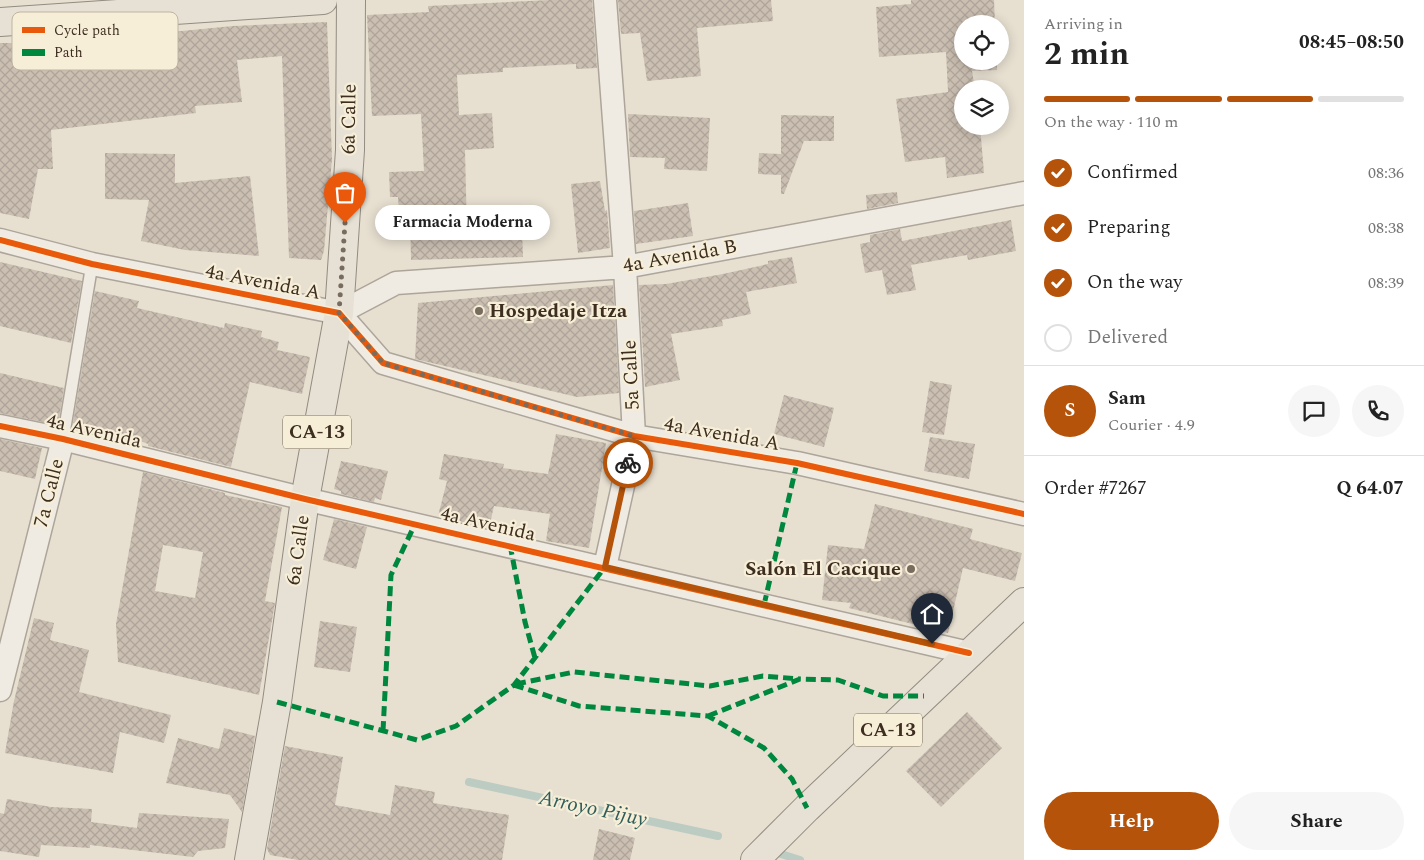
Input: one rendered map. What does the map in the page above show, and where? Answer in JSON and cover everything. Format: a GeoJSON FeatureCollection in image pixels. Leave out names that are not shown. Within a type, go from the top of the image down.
{"type":"FeatureCollection","features":[{"type":"Feature","properties":{"kind":"main road"},"geometry":{"type":"LineString","coordinates":[[147,12],[323,0]]}},
{"type":"Feature","properties":{"kind":"main road","name":"6a Calle"},"geometry":{"type":"LineString","coordinates":[[249,860],[277,702],[305,499],[339,313],[350,150],[351,0]]}},
{"type":"Feature","properties":{"kind":"main road","name":"CA-13"},"geometry":{"type":"LineString","coordinates":[[755,860],[778,835],[1024,602]]}},
{"type":"Feature","properties":{"kind":"street","name":"5a Calle"},"geometry":{"type":"LineString","coordinates":[[605,0],[625,267],[634,436],[605,567]]}},
{"type":"Feature","properties":{"kind":"street","name":"4a Avenida B"},"geometry":{"type":"LineString","coordinates":[[339,313],[396,283],[625,267],[1024,193]]}},
{"type":"Feature","properties":{"kind":"street","name":"4a Avenida A"},"geometry":{"type":"LineString","coordinates":[[0,240],[92,264],[339,313],[383,363],[634,436],[797,463],[1024,514]]}},
{"type":"Feature","properties":{"kind":"street","name":"4a Avenida"},"geometry":{"type":"LineString","coordinates":[[0,426],[63,439],[305,499],[605,567],[969,653]]}},
{"type":"Feature","properties":{"kind":"street","name":"7a Calle"},"geometry":{"type":"LineString","coordinates":[[0,690],[63,439]]}},
{"type":"Feature","properties":{"kind":"lane","name":"7a Calle"},"geometry":{"type":"LineString","coordinates":[[63,439],[92,264]]}},
{"type":"Feature","properties":{"kind":"building"},"geometry":{"type":"Polygon","coordinates":[[[550,0],[592,0],[597,68],[576,69],[576,64],[503,68],[503,72],[457,75],[459,115],[492,113],[494,148],[465,150],[467,233],[522,230],[523,257],[411,260],[410,212],[399,212],[398,197],[390,197],[389,172],[424,171],[421,114],[372,116],[367,15],[429,12],[428,6],[550,0]]]}},
{"type":"Feature","properties":{"kind":"building"},"geometry":{"type":"Polygon","coordinates":[[[618,0],[771,0],[773,21],[697,28],[701,76],[647,81],[640,33],[621,34],[618,0]]]}},
{"type":"Feature","properties":{"kind":"building"},"geometry":{"type":"Polygon","coordinates":[[[911,0],[994,0],[995,15],[954,15],[954,70],[997,70],[972,71],[974,80],[954,80],[954,135],[981,135],[984,173],[947,178],[945,157],[905,162],[896,99],[948,92],[946,52],[879,57],[876,7],[911,4],[911,0]]]}},
{"type":"Feature","properties":{"kind":"building"},"geometry":{"type":"Polygon","coordinates":[[[327,22],[332,159],[324,251],[321,260],[289,258],[282,56],[237,60],[242,102],[195,106],[196,113],[51,130],[53,169],[38,169],[29,219],[0,213],[0,43],[12,43],[12,70],[178,70],[178,31],[233,26],[327,22]]]}},
{"type":"Feature","properties":{"kind":"building"},"geometry":{"type":"Polygon","coordinates":[[[628,114],[710,118],[707,171],[664,169],[665,158],[630,157],[628,114]]]}},
{"type":"Feature","properties":{"kind":"building"},"geometry":{"type":"Polygon","coordinates":[[[781,115],[834,116],[834,141],[804,141],[784,194],[781,194],[781,175],[758,174],[759,153],[781,154],[781,115]]]}},
{"type":"Feature","properties":{"kind":"building"},"geometry":{"type":"Polygon","coordinates":[[[105,153],[175,154],[175,183],[250,176],[259,256],[185,250],[141,241],[149,200],[105,199],[105,153]]]}},
{"type":"Feature","properties":{"kind":"building"},"geometry":{"type":"Polygon","coordinates":[[[600,181],[605,211],[607,210],[610,248],[578,253],[571,184],[600,181]]]}},
{"type":"Feature","properties":{"kind":"building"},"geometry":{"type":"Polygon","coordinates":[[[897,192],[898,203],[867,209],[866,195],[897,192]]]}},
{"type":"Feature","properties":{"kind":"building"},"geometry":{"type":"Polygon","coordinates":[[[688,203],[693,236],[636,244],[634,211],[688,203]]]}},
{"type":"Feature","properties":{"kind":"building"},"geometry":{"type":"Polygon","coordinates":[[[1011,220],[1016,251],[968,260],[967,255],[911,265],[916,290],[887,295],[882,270],[865,273],[860,244],[870,242],[870,235],[900,229],[902,241],[1011,220]]]}},
{"type":"Feature","properties":{"kind":"building"},"geometry":{"type":"Polygon","coordinates":[[[792,257],[797,283],[746,292],[751,314],[722,320],[723,326],[671,334],[680,380],[645,387],[639,285],[666,284],[723,274],[768,264],[768,261],[792,257]]]}},
{"type":"Feature","properties":{"kind":"building"},"geometry":{"type":"Polygon","coordinates":[[[0,262],[82,281],[71,343],[0,326],[0,262]]]}},
{"type":"Feature","properties":{"kind":"building"},"geometry":{"type":"Polygon","coordinates":[[[613,285],[619,393],[577,397],[415,359],[418,303],[613,285]]]}},
{"type":"Feature","properties":{"kind":"building"},"geometry":{"type":"Polygon","coordinates":[[[95,291],[139,301],[137,308],[224,328],[225,323],[262,331],[261,337],[279,342],[277,350],[310,357],[302,394],[250,382],[231,467],[148,446],[148,444],[138,440],[73,423],[95,291]]]}},
{"type":"Feature","properties":{"kind":"building"},"geometry":{"type":"Polygon","coordinates":[[[0,373],[64,388],[59,419],[49,419],[48,423],[0,413],[0,373]]]}},
{"type":"Feature","properties":{"kind":"building"},"geometry":{"type":"Polygon","coordinates":[[[930,381],[952,385],[944,435],[922,432],[930,381]]]}},
{"type":"Feature","properties":{"kind":"building"},"geometry":{"type":"Polygon","coordinates":[[[784,395],[834,408],[824,447],[774,434],[784,395]]]}},
{"type":"Feature","properties":{"kind":"building"},"geometry":{"type":"Polygon","coordinates":[[[556,434],[606,443],[589,548],[546,541],[550,514],[494,506],[489,528],[438,516],[447,481],[439,479],[444,454],[504,464],[503,468],[548,474],[556,434]]]}},
{"type":"Feature","properties":{"kind":"building"},"geometry":{"type":"Polygon","coordinates":[[[930,437],[975,444],[969,479],[924,471],[930,437]]]}},
{"type":"Feature","properties":{"kind":"building"},"geometry":{"type":"Polygon","coordinates":[[[0,439],[42,448],[35,479],[0,471],[0,439]]]}},
{"type":"Feature","properties":{"kind":"building"},"geometry":{"type":"Polygon","coordinates":[[[341,461],[388,471],[381,500],[375,498],[374,502],[341,494],[341,491],[334,489],[341,461]]]}},
{"type":"Feature","properties":{"kind":"building"},"geometry":{"type":"Polygon","coordinates":[[[143,472],[225,493],[225,495],[282,507],[265,601],[275,603],[259,695],[118,662],[116,624],[143,472]],[[163,545],[155,591],[195,598],[203,552],[163,545]]]}},
{"type":"Feature","properties":{"kind":"building","name":"Salón El Cacique"},"geometry":{"type":"Polygon","coordinates":[[[875,504],[973,529],[970,539],[1022,553],[1015,581],[963,568],[948,633],[849,608],[851,603],[822,600],[828,545],[864,549],[875,504]]]}},
{"type":"Feature","properties":{"kind":"building"},"geometry":{"type":"Polygon","coordinates":[[[334,519],[367,527],[356,569],[323,560],[334,519]]]}},
{"type":"Feature","properties":{"kind":"building"},"geometry":{"type":"Polygon","coordinates":[[[34,618],[54,623],[50,640],[89,650],[79,692],[171,715],[164,743],[120,732],[113,773],[5,753],[14,701],[34,618]]]}},
{"type":"Feature","properties":{"kind":"building"},"geometry":{"type":"Polygon","coordinates":[[[320,621],[357,627],[350,672],[314,667],[320,621]]]}},
{"type":"Feature","properties":{"kind":"building"},"geometry":{"type":"Polygon","coordinates":[[[967,712],[1002,748],[941,807],[906,771],[967,712]]]}},
{"type":"Feature","properties":{"kind":"building"},"geometry":{"type":"Polygon","coordinates":[[[224,728],[255,736],[242,812],[230,795],[166,783],[178,738],[219,749],[224,728]]]}},
{"type":"Feature","properties":{"kind":"building"},"geometry":{"type":"Polygon","coordinates":[[[285,746],[343,757],[335,805],[390,815],[395,785],[435,792],[433,803],[509,815],[502,860],[298,860],[270,855],[267,849],[285,746]]]}},
{"type":"Feature","properties":{"kind":"building"},"geometry":{"type":"Polygon","coordinates":[[[7,799],[51,807],[92,809],[91,822],[137,828],[139,813],[229,819],[225,848],[198,851],[193,857],[90,845],[90,848],[41,845],[39,857],[0,851],[0,813],[4,814],[7,799]]]}},
{"type":"Feature","properties":{"kind":"building"},"geometry":{"type":"Polygon","coordinates":[[[599,829],[635,838],[630,860],[593,860],[599,829]]]}},
{"type":"Feature","properties":{"kind":"waterway","name":"Arroyo Pijuy"},"geometry":{"type":"LineString","coordinates":[[469,782],[718,836]]}},
{"type":"Feature","properties":{"kind":"waterway","name":"Arroyo Pijuy"},"geometry":{"type":"LineString","coordinates":[[781,854],[800,860]]}},
{"type":"Feature","properties":{"kind":"marked path"},"geometry":{"type":"LineString","coordinates":[[764,605],[797,463]]}},
{"type":"Feature","properties":{"kind":"marked path"},"geometry":{"type":"LineString","coordinates":[[383,731],[391,575],[415,524]]}},
{"type":"Feature","properties":{"kind":"marked path"},"geometry":{"type":"LineString","coordinates":[[510,545],[525,622],[535,658]]}},
{"type":"Feature","properties":{"kind":"marked path"},"geometry":{"type":"LineString","coordinates":[[277,702],[417,740],[456,726],[514,685],[605,567]]}},
{"type":"Feature","properties":{"kind":"marked path"},"geometry":{"type":"LineString","coordinates":[[516,684],[574,672],[710,686],[763,676],[800,679]]}},
{"type":"Feature","properties":{"kind":"marked path"},"geometry":{"type":"LineString","coordinates":[[708,716],[800,679],[838,680],[883,696],[924,696]]}},
{"type":"Feature","properties":{"kind":"marked path"},"geometry":{"type":"LineString","coordinates":[[514,685],[579,706],[708,716],[764,748],[792,779],[807,808]]}},
{"type":"Feature","properties":{"kind":"cycle path"},"geometry":{"type":"LineString","coordinates":[[0,240],[92,264],[339,313],[383,363],[634,436],[797,463],[1024,514]]}},
{"type":"Feature","properties":{"kind":"cycle path"},"geometry":{"type":"LineString","coordinates":[[0,426],[63,439],[305,499],[969,653]]}},
{"type":"Feature","properties":{"kind":"way so far"},"geometry":{"type":"LineString","coordinates":[[345,223],[339,313],[383,363],[634,436],[628,463]]}},
{"type":"Feature","properties":{"kind":"place","name":"Farmacia Moderna"},"geometry":{"type":"Point","coordinates":[345,223]}},
{"type":"Feature","properties":{"kind":"place","name":"Hospedaje Itza"},"geometry":{"type":"Point","coordinates":[479,311]}},
{"type":"Feature","properties":{"kind":"place","name":"Salón El Cacique"},"geometry":{"type":"Point","coordinates":[911,569]}},
{"type":"Feature","properties":{"kind":"route"},"geometry":{"type":"LineString","coordinates":[[628,463],[605,567],[932,644]]}}]}
